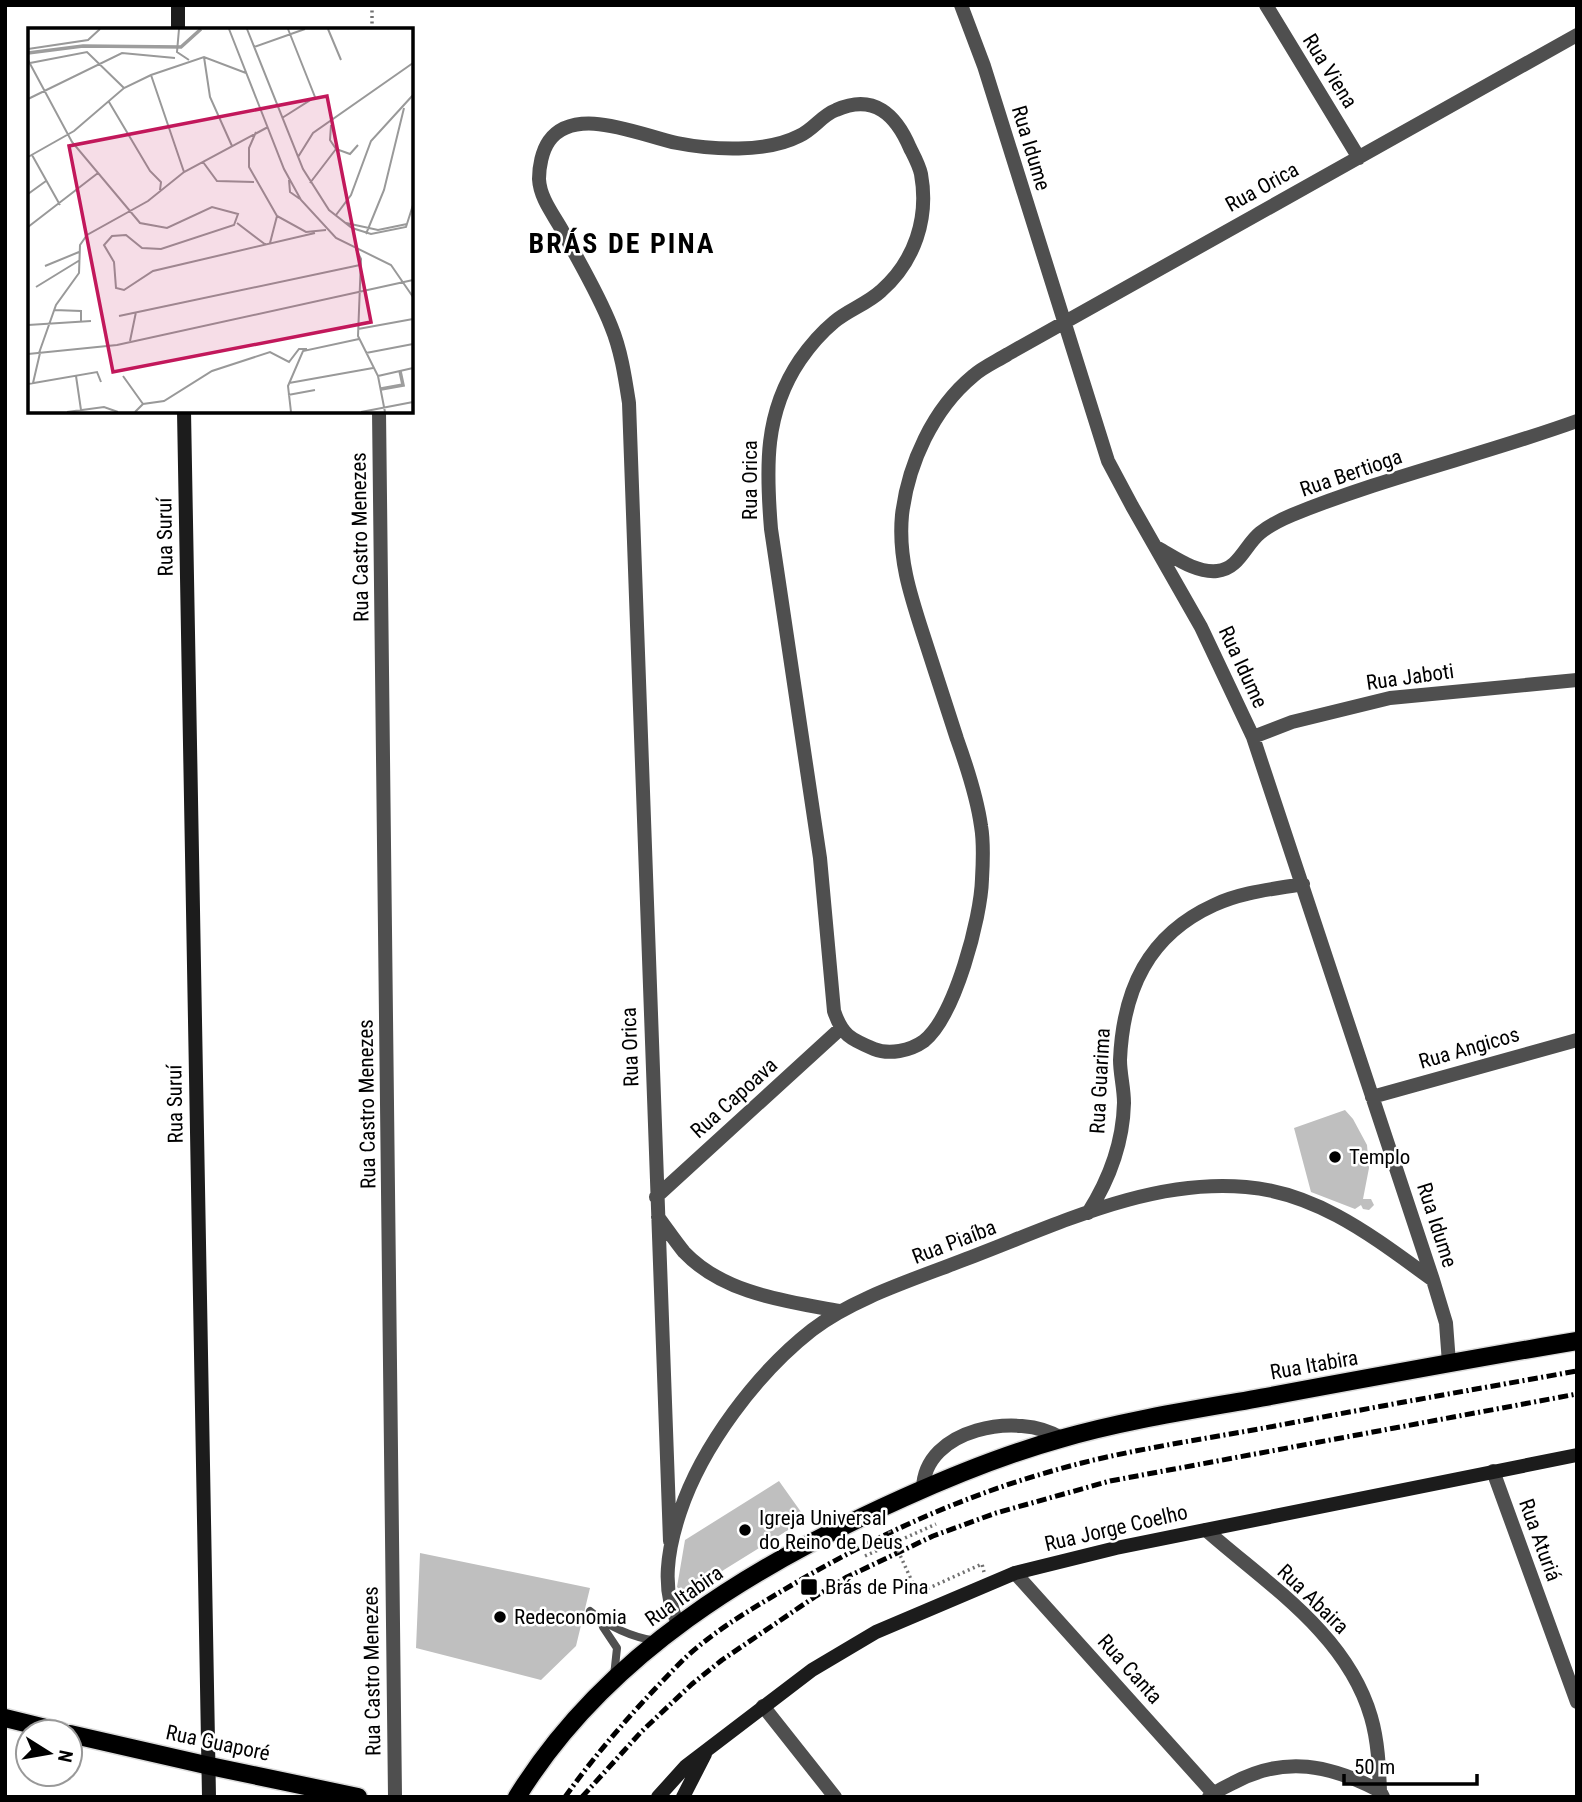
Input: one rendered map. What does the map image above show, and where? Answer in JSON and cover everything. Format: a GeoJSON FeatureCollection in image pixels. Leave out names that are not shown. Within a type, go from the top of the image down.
{"type":"FeatureCollection","features":[{"type":"Feature","properties":{"kind":"main road","name":"Rua Itabira"},"geometry":{"type":"LineString","coordinates":[[517,1797],[553,1744],[613,1680],[679,1625],[777,1560],[876,1509],[1011,1454],[1061,1438],[1142,1419],[1577,1341]]}},
{"type":"Feature","properties":{"kind":"main road","name":"Rua Guaporé"},"geometry":{"type":"LineString","coordinates":[[84,1737],[358,1797]]}},
{"type":"Feature","properties":{"kind":"street"},"geometry":{"type":"LineString","coordinates":[[178,5],[178,28]]}},
{"type":"Feature","properties":{"kind":"street","name":"Rua Idume"},"geometry":{"type":"LineString","coordinates":[[961,5],[984,66],[1108,461],[1201,627],[1253,737],[1433,1280],[1446,1323],[1449,1363]]}},
{"type":"Feature","properties":{"kind":"street","name":"Rua Viena"},"geometry":{"type":"LineString","coordinates":[[1266,5],[1359,158]]}},
{"type":"Feature","properties":{"kind":"street","name":"Rua Orica"},"geometry":{"type":"LineString","coordinates":[[670,1541],[629,403],[613,329],[601,302],[544,200],[539,180],[541,161],[549,142],[559,130],[575,123],[596,123],[677,143],[709,148],[744,148],[773,144],[800,136],[834,110],[851,105],[872,104],[887,112],[904,134],[920,171],[924,206],[919,237],[903,269],[880,293],[834,322],[801,359],[781,396],[769,438],[767,483],[771,529],[820,858],[834,1011],[841,1029],[855,1041],[878,1051],[903,1051],[924,1041],[942,1017],[956,988],[974,929],[982,881],[981,827],[968,772],[909,593],[901,556],[902,514],[910,477],[923,442],[944,407],[973,376],[1577,35]]}},
{"type":"Feature","properties":{"kind":"street","name":"Rua Suruí"},"geometry":{"type":"LineString","coordinates":[[184,413],[209,1797]]}},
{"type":"Feature","properties":{"kind":"street","name":"Rua Castro Menezes"},"geometry":{"type":"LineString","coordinates":[[379,413],[395,1797]]}},
{"type":"Feature","properties":{"kind":"street","name":"Rua Bertioga"},"geometry":{"type":"LineString","coordinates":[[1157,548],[1201,569],[1219,571],[1235,564],[1257,535],[1272,524],[1364,489],[1518,443],[1577,421]]}},
{"type":"Feature","properties":{"kind":"street","name":"Rua Jaboti"},"geometry":{"type":"LineString","coordinates":[[1253,737],[1292,722],[1390,698],[1577,680]]}},
{"type":"Feature","properties":{"kind":"street","name":"Rua Guarima"},"geometry":{"type":"LineString","coordinates":[[1088,1213],[1103,1190],[1120,1136],[1124,1102],[1120,1065],[1122,1026],[1133,985],[1153,952],[1179,926],[1215,904],[1255,892],[1303,884]]}},
{"type":"Feature","properties":{"kind":"street","name":"Rua Capoava"},"geometry":{"type":"LineString","coordinates":[[656,1197],[841,1029]]}},
{"type":"Feature","properties":{"kind":"street","name":"Rua Angicos"},"geometry":{"type":"LineString","coordinates":[[1372,1097],[1577,1040]]}},
{"type":"Feature","properties":{"kind":"street","name":"Rua Piaíba"},"geometry":{"type":"LineString","coordinates":[[679,1625],[670,1605],[668,1592],[670,1541],[690,1483],[733,1412],[775,1365],[811,1331],[839,1311],[1088,1213],[1155,1194],[1203,1185],[1248,1187],[1288,1194],[1333,1212],[1373,1236],[1433,1280]]}},
{"type":"Feature","properties":{"kind":"street"},"geometry":{"type":"LineString","coordinates":[[657,1217],[685,1253],[713,1274],[751,1293],[839,1311]]}},
{"type":"Feature","properties":{"kind":"street"},"geometry":{"type":"LineString","coordinates":[[923,1489],[925,1473],[934,1455],[957,1439],[980,1430],[1023,1425],[1052,1432],[1061,1438]]}},
{"type":"Feature","properties":{"kind":"street","name":"Rua Jorge Coelho"},"geometry":{"type":"LineString","coordinates":[[658,1797],[687,1766],[812,1670],[876,1632],[1015,1573],[1116,1548],[1577,1455]]}},
{"type":"Feature","properties":{"kind":"street","name":"Rua Aturiá"},"geometry":{"type":"LineString","coordinates":[[1493,1471],[1577,1702]]}},
{"type":"Feature","properties":{"kind":"street","name":"Rua Abaira"},"geometry":{"type":"LineString","coordinates":[[1206,1530],[1310,1620],[1347,1663],[1361,1689],[1371,1717],[1382,1794]]}},
{"type":"Feature","properties":{"kind":"street","name":"Rua Canta"},"geometry":{"type":"LineString","coordinates":[[1015,1573],[1211,1795]]}},
{"type":"Feature","properties":{"kind":"street"},"geometry":{"type":"LineString","coordinates":[[763,1706],[835,1797]]}},
{"type":"Feature","properties":{"kind":"street"},"geometry":{"type":"LineString","coordinates":[[683,1797],[707,1750]]}},
{"type":"Feature","properties":{"kind":"street"},"geometry":{"type":"LineString","coordinates":[[1211,1795],[1249,1774],[1282,1766],[1318,1767],[1351,1776],[1382,1794]]}},
{"type":"Feature","properties":{"kind":"lane"},"geometry":{"type":"LineString","coordinates":[[590,1611],[601,1621],[636,1637],[658,1642]]}},
{"type":"Feature","properties":{"kind":"lane"},"geometry":{"type":"LineString","coordinates":[[601,1621],[617,1648],[613,1680]]}},
{"type":"Feature","properties":{"kind":"path"},"geometry":{"type":"LineString","coordinates":[[372,5],[372,28]]}},
{"type":"Feature","properties":{"kind":"path"},"geometry":{"type":"LineString","coordinates":[[865,1556],[936,1524]]}},
{"type":"Feature","properties":{"kind":"path"},"geometry":{"type":"LineString","coordinates":[[888,1529],[918,1593],[982,1564]]}},
{"type":"Feature","properties":{"kind":"building","name":"Templo"},"geometry":{"type":"Polygon","coordinates":[[[1345,1110],[1367,1145],[1369,1168],[1363,1199],[1371,1199],[1374,1205],[1369,1210],[1363,1209],[1361,1205],[1355,1209],[1311,1192],[1294,1128],[1345,1110]]]}},
{"type":"Feature","properties":{"kind":"building","name":"Igreja Universal do Reino de Deus"},"geometry":{"type":"Polygon","coordinates":[[[779,1481],[806,1519],[685,1594],[677,1587],[685,1540],[779,1481]]]}},
{"type":"Feature","properties":{"kind":"building","name":"Redeconomia"},"geometry":{"type":"Polygon","coordinates":[[[420,1553],[590,1588],[576,1646],[541,1680],[416,1648],[420,1553]]]}},
{"type":"Feature","properties":{"kind":"railway"},"geometry":{"type":"LineString","coordinates":[[565,1797],[637,1708],[684,1659],[722,1628],[823,1567],[951,1506],[1018,1481],[1107,1457],[1577,1371]]}},
{"type":"Feature","properties":{"kind":"railway"},"geometry":{"type":"LineString","coordinates":[[582,1797],[641,1732],[722,1660],[847,1577],[933,1536],[996,1513],[1110,1481],[1577,1394]]}},
{"type":"Feature","properties":{"kind":"place","name":"Templo"},"geometry":{"type":"Point","coordinates":[1335,1157]}},
{"type":"Feature","properties":{"kind":"place","name":"Igreja Universal do Reino de Deus"},"geometry":{"type":"Point","coordinates":[745,1530]}},
{"type":"Feature","properties":{"kind":"place","name":"Brás de Pina"},"geometry":{"type":"Point","coordinates":[809,1587]}},
{"type":"Feature","properties":{"kind":"place","name":"Redeconomia"},"geometry":{"type":"Point","coordinates":[500,1617]}},
{"type":"Feature","properties":{"kind":"district","name":"BRÁS DE PINA"},"geometry":{"type":"Point","coordinates":[622,243]}}]}
